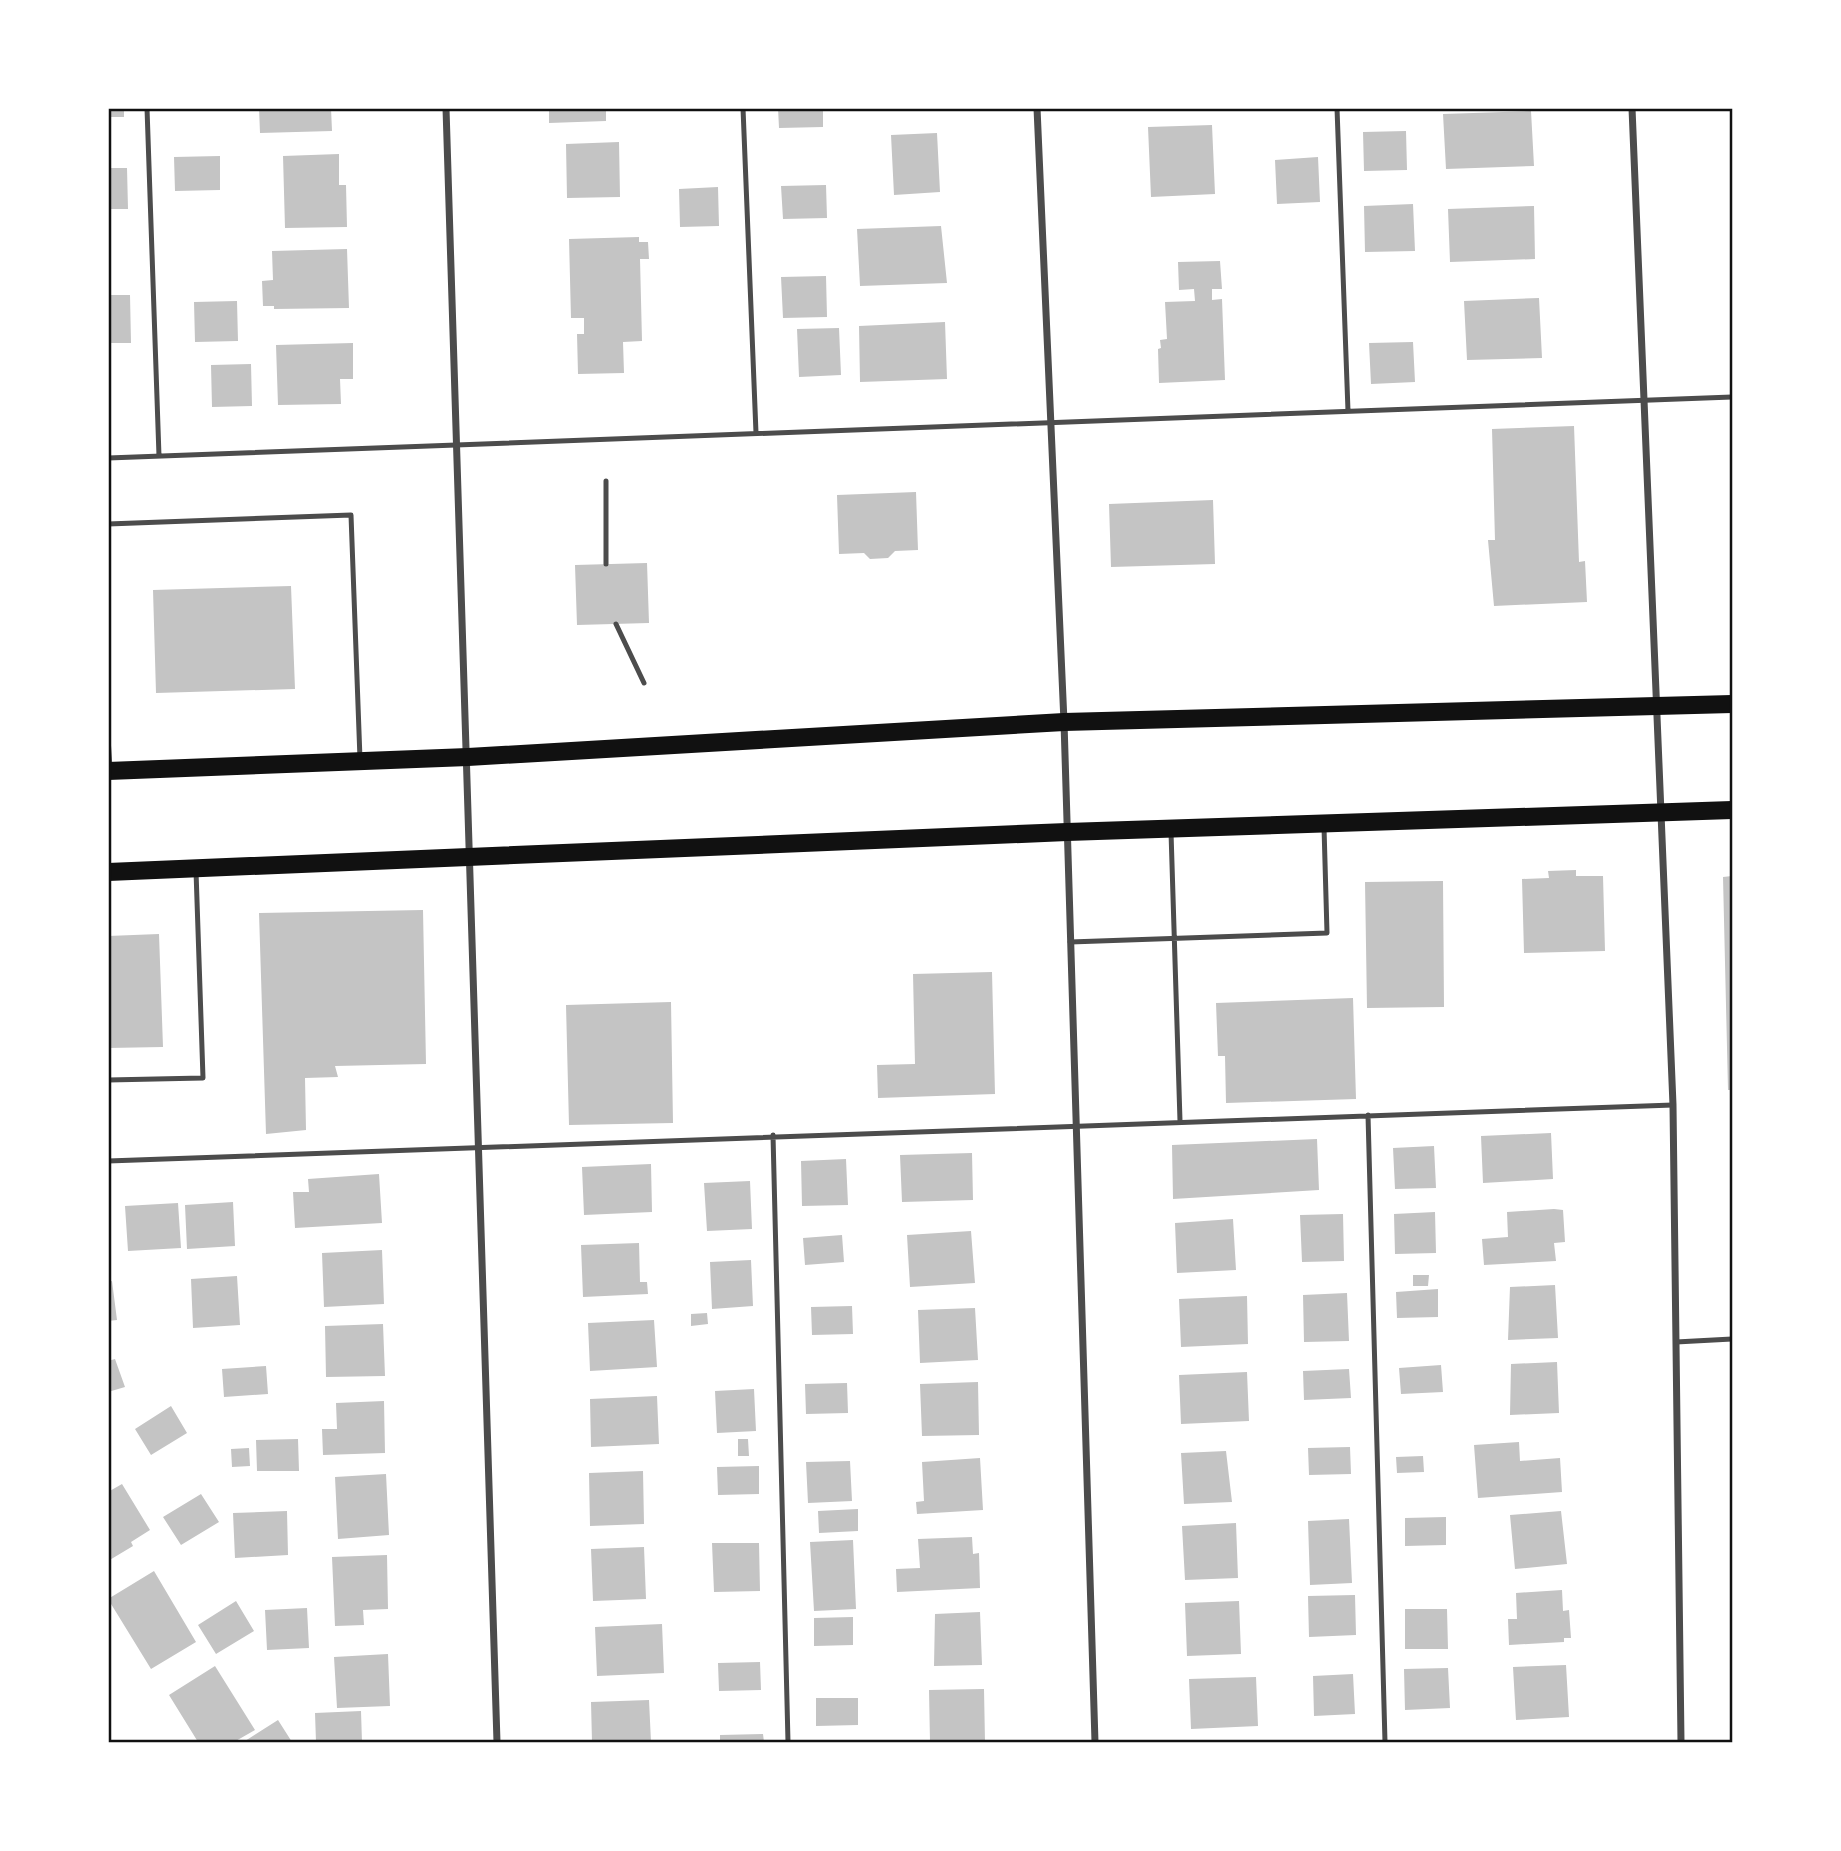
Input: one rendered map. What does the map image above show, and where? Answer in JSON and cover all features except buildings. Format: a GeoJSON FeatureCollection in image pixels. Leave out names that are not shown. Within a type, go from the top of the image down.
{"type":"FeatureCollection","features":[{"type":"Feature","properties":{"kind":"main road"},"geometry":{"type":"LineString","coordinates":[[109,771],[468,757],[1064,722],[1732,704]]}},
{"type":"Feature","properties":{"kind":"main road"},"geometry":{"type":"LineString","coordinates":[[108,872],[1067,832],[1732,810]]}},
{"type":"Feature","properties":{"kind":"street"},"geometry":{"type":"LineString","coordinates":[[446,108],[497,1742]]}},
{"type":"Feature","properties":{"kind":"street"},"geometry":{"type":"LineString","coordinates":[[1037,108],[1064,722],[1095,1742]]}},
{"type":"Feature","properties":{"kind":"street"},"geometry":{"type":"LineString","coordinates":[[1632,108],[1673,1105],[1681,1742]]}},
{"type":"Feature","properties":{"kind":"lane"},"geometry":{"type":"LineString","coordinates":[[146,108],[159,456]]}},
{"type":"Feature","properties":{"kind":"lane"},"geometry":{"type":"LineString","coordinates":[[743,108],[756,433]]}},
{"type":"Feature","properties":{"kind":"lane"},"geometry":{"type":"LineString","coordinates":[[1337,108],[1348,411]]}},
{"type":"Feature","properties":{"kind":"lane"},"geometry":{"type":"LineString","coordinates":[[108,458],[1732,397]]}},
{"type":"Feature","properties":{"kind":"lane"},"geometry":{"type":"LineString","coordinates":[[606,481],[606,564]]}},
{"type":"Feature","properties":{"kind":"lane"},"geometry":{"type":"LineString","coordinates":[[108,524],[351,515],[360,762]]}},
{"type":"Feature","properties":{"kind":"lane"},"geometry":{"type":"LineString","coordinates":[[616,624],[644,683]]}},
{"type":"Feature","properties":{"kind":"lane"},"geometry":{"type":"LineString","coordinates":[[108,738],[109,771]]}},
{"type":"Feature","properties":{"kind":"lane"},"geometry":{"type":"LineString","coordinates":[[1070,942],[1327,933],[1324,824]]}},
{"type":"Feature","properties":{"kind":"lane"},"geometry":{"type":"LineString","coordinates":[[1171,829],[1180,1121]]}},
{"type":"Feature","properties":{"kind":"lane"},"geometry":{"type":"LineString","coordinates":[[108,1080],[203,1078],[196,869]]}},
{"type":"Feature","properties":{"kind":"lane"},"geometry":{"type":"LineString","coordinates":[[108,1161],[1076,1124],[1673,1105]]}},
{"type":"Feature","properties":{"kind":"lane"},"geometry":{"type":"LineString","coordinates":[[1368,1115],[1385,1742]]}},
{"type":"Feature","properties":{"kind":"lane"},"geometry":{"type":"LineString","coordinates":[[773,1135],[788,1742]]}},
{"type":"Feature","properties":{"kind":"lane"},"geometry":{"type":"LineString","coordinates":[[1676,1342],[1732,1339]]}}]}
